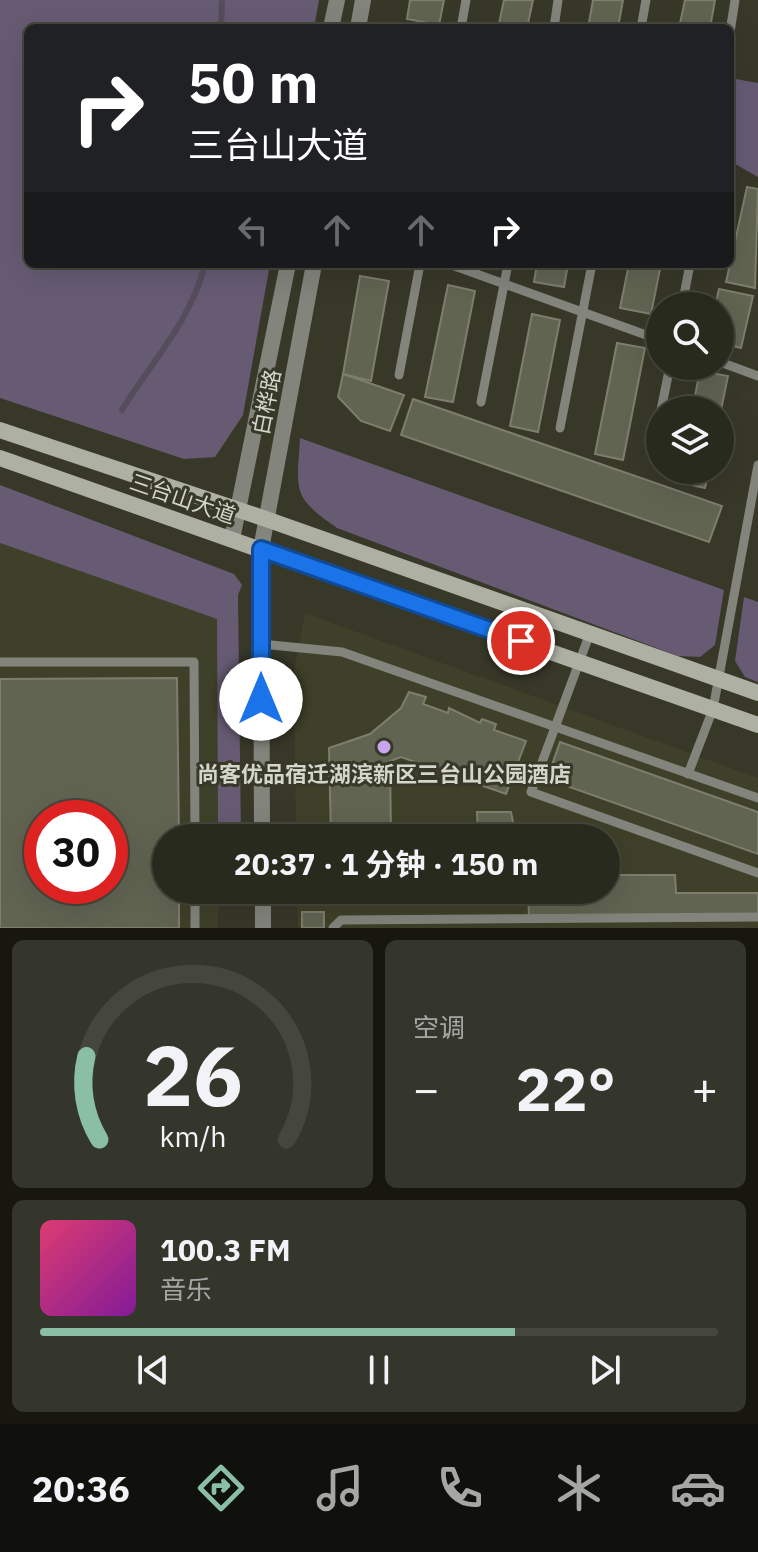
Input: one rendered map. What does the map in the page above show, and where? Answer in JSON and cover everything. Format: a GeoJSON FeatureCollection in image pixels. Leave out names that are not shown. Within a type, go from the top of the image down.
{"type":"FeatureCollection","features":[{"type":"Feature","properties":{"kind":"main road","name":"三台山大道"},"geometry":{"type":"LineString","coordinates":[[0,430],[238,509],[758,693]]}},
{"type":"Feature","properties":{"kind":"main road","name":"三台山大道"},"geometry":{"type":"LineString","coordinates":[[0,458],[758,725]]}},
{"type":"Feature","properties":{"kind":"street"},"geometry":{"type":"LineString","coordinates":[[332,24],[337,0]]}},
{"type":"Feature","properties":{"kind":"street"},"geometry":{"type":"LineString","coordinates":[[359,24],[363,0]]}},
{"type":"Feature","properties":{"kind":"street","name":"白桦路"},"geometry":{"type":"LineString","coordinates":[[232,539],[287,268]]}},
{"type":"Feature","properties":{"kind":"street","name":"白桦路"},"geometry":{"type":"LineString","coordinates":[[262,824],[261,549],[313,268]]}},
{"type":"Feature","properties":{"kind":"street"},"geometry":{"type":"LineString","coordinates":[[263,904],[263,928]]}},
{"type":"Feature","properties":{"kind":"lane"},"geometry":{"type":"LineString","coordinates":[[462,24],[466,0]]}},
{"type":"Feature","properties":{"kind":"lane"},"geometry":{"type":"LineString","coordinates":[[555,24],[558,0]]}},
{"type":"Feature","properties":{"kind":"lane"},"geometry":{"type":"LineString","coordinates":[[642,24],[646,0]]}},
{"type":"Feature","properties":{"kind":"lane"},"geometry":{"type":"LineString","coordinates":[[731,24],[735,0]]}},
{"type":"Feature","properties":{"kind":"lane"},"geometry":{"type":"LineString","coordinates":[[399,375],[419,268]]}},
{"type":"Feature","properties":{"kind":"lane"},"geometry":{"type":"LineString","coordinates":[[460,268],[646,335]]}},
{"type":"Feature","properties":{"kind":"lane"},"geometry":{"type":"LineString","coordinates":[[481,402],[507,268]]}},
{"type":"Feature","properties":{"kind":"lane"},"geometry":{"type":"LineString","coordinates":[[560,428],[591,268]]}},
{"type":"Feature","properties":{"kind":"lane"},"geometry":{"type":"LineString","coordinates":[[685,292],[689,268]]}},
{"type":"Feature","properties":{"kind":"lane"},"geometry":{"type":"LineString","coordinates":[[734,367],[758,376]]}},
{"type":"Feature","properties":{"kind":"lane"},"geometry":{"type":"LineString","coordinates":[[688,774],[713,709],[758,465]]}},
{"type":"Feature","properties":{"kind":"lane"},"geometry":{"type":"LineString","coordinates":[[590,633],[531,792],[758,873]]}},
{"type":"Feature","properties":{"kind":"lane"},"geometry":{"type":"LineString","coordinates":[[261,644],[342,652],[758,798]]}},
{"type":"Feature","properties":{"kind":"lane"},"geometry":{"type":"LineString","coordinates":[[0,662],[194,662],[195,824]]}},
{"type":"Feature","properties":{"kind":"lane"},"geometry":{"type":"LineString","coordinates":[[195,904],[195,928]]}},
{"type":"Feature","properties":{"kind":"lane"},"geometry":{"type":"LineString","coordinates":[[333,928],[341,920],[758,917]]}},
{"type":"Feature","properties":{"kind":"shaded area"},"geometry":{"type":"Polygon","coordinates":[[[0,0],[319,0],[315,24],[24,24],[24,268],[269,268],[243,415],[215,457],[184,459],[0,398],[0,0]]]}},
{"type":"Feature","properties":{"kind":"shaded area"},"geometry":{"type":"Polygon","coordinates":[[[734,79],[758,83],[758,177],[734,163],[734,79]]]}},
{"type":"Feature","properties":{"kind":"shaded area"},"geometry":{"type":"Polygon","coordinates":[[[300,438],[724,590],[715,645],[700,657],[678,656],[337,528],[311,508],[300,491],[300,438]]]}},
{"type":"Feature","properties":{"kind":"shaded area"},"geometry":{"type":"Polygon","coordinates":[[[0,485],[234,574],[242,585],[238,595],[241,824],[218,824],[217,619],[0,543],[0,485]]]}},
{"type":"Feature","properties":{"kind":"shaded area"},"geometry":{"type":"Polygon","coordinates":[[[0,543],[217,619],[218,824],[152,824],[152,904],[218,904],[218,928],[0,928],[0,543]]]}},
{"type":"Feature","properties":{"kind":"shaded area"},"geometry":{"type":"Polygon","coordinates":[[[744,597],[758,602],[758,682],[745,677],[735,661],[744,597]]]}},
{"type":"Feature","properties":{"kind":"shaded area"},"geometry":{"type":"Polygon","coordinates":[[[305,613],[758,778],[758,928],[298,928],[297,904],[620,904],[620,824],[296,824],[294,671],[305,613]]]}},
{"type":"Feature","properties":{"kind":"building"},"geometry":{"type":"Polygon","coordinates":[[[410,0],[444,0],[439,24],[407,19],[410,0]]]}},
{"type":"Feature","properties":{"kind":"building"},"geometry":{"type":"Polygon","coordinates":[[[504,0],[533,0],[528,24],[499,24],[504,0]]]}},
{"type":"Feature","properties":{"kind":"building"},"geometry":{"type":"Polygon","coordinates":[[[593,0],[623,0],[619,24],[589,24],[593,0]]]}},
{"type":"Feature","properties":{"kind":"building"},"geometry":{"type":"Polygon","coordinates":[[[685,0],[715,0],[711,24],[680,24],[685,0]]]}},
{"type":"Feature","properties":{"kind":"building"},"geometry":{"type":"Polygon","coordinates":[[[747,187],[758,189],[755,288],[726,282],[729,268],[734,268],[734,246],[747,187]]]}},
{"type":"Feature","properties":{"kind":"building"},"geometry":{"type":"Polygon","coordinates":[[[536,268],[567,268],[564,287],[534,282],[536,268]]]}},
{"type":"Feature","properties":{"kind":"building"},"geometry":{"type":"Polygon","coordinates":[[[628,268],[660,268],[655,292],[646,292],[646,313],[620,308],[628,268]]]}},
{"type":"Feature","properties":{"kind":"building"},"geometry":{"type":"Polygon","coordinates":[[[360,276],[389,281],[371,381],[343,374],[360,276]]]}},
{"type":"Feature","properties":{"kind":"building"},"geometry":{"type":"Polygon","coordinates":[[[448,285],[475,291],[453,402],[425,397],[448,285]]]}},
{"type":"Feature","properties":{"kind":"building"},"geometry":{"type":"Polygon","coordinates":[[[734,292],[753,296],[741,348],[734,346],[734,292]]]}},
{"type":"Feature","properties":{"kind":"building"},"geometry":{"type":"Polygon","coordinates":[[[532,314],[560,320],[538,432],[510,426],[532,314]]]}},
{"type":"Feature","properties":{"kind":"building"},"geometry":{"type":"Polygon","coordinates":[[[617,343],[645,348],[623,460],[595,454],[617,343]]]}},
{"type":"Feature","properties":{"kind":"building"},"geometry":{"type":"Polygon","coordinates":[[[343,374],[404,395],[390,431],[361,421],[338,397],[343,374]]]}},
{"type":"Feature","properties":{"kind":"building"},"geometry":{"type":"Polygon","coordinates":[[[698,380],[727,380],[724,396],[695,396],[698,380]]]}},
{"type":"Feature","properties":{"kind":"building"},"geometry":{"type":"Polygon","coordinates":[[[413,399],[646,480],[646,484],[658,484],[722,506],[709,542],[401,435],[413,399]]]}},
{"type":"Feature","properties":{"kind":"building"},"geometry":{"type":"Polygon","coordinates":[[[177,678],[179,824],[152,824],[152,904],[179,904],[179,928],[0,928],[0,679],[177,678]]]}},
{"type":"Feature","properties":{"kind":"building"},"geometry":{"type":"Polygon","coordinates":[[[409,692],[426,697],[423,704],[448,713],[449,708],[480,723],[482,719],[496,724],[494,730],[526,741],[506,794],[401,757],[390,761],[391,824],[331,824],[329,748],[370,734],[401,708],[409,692]]]}},
{"type":"Feature","properties":{"kind":"building"},"geometry":{"type":"Polygon","coordinates":[[[560,742],[758,812],[758,854],[547,779],[560,742]]]}},
{"type":"Feature","properties":{"kind":"building"},"geometry":{"type":"Polygon","coordinates":[[[477,812],[511,812],[513,824],[478,824],[477,812]]]}},
{"type":"Feature","properties":{"kind":"building"},"geometry":{"type":"Polygon","coordinates":[[[620,875],[675,875],[676,893],[758,893],[758,915],[529,917],[529,904],[620,904],[620,875]]]}},
{"type":"Feature","properties":{"kind":"building"},"geometry":{"type":"Polygon","coordinates":[[[302,912],[324,912],[324,928],[302,928],[302,912]]]}},
{"type":"Feature","properties":{"kind":"waterway"},"geometry":{"type":"LineString","coordinates":[[221,24],[222,0]]}},
{"type":"Feature","properties":{"kind":"waterway"},"geometry":{"type":"LineString","coordinates":[[122,410],[170,340],[199,285],[204,268]]}},
{"type":"Feature","properties":{"kind":"place","name":"尚客优品宿迁湖滨新区三台山公园酒店"},"geometry":{"type":"Point","coordinates":[384,747]}},
{"type":"Feature","properties":{"kind":"route"},"geometry":{"type":"LineString","coordinates":[[261,699],[261,549],[521,641]]}}]}
